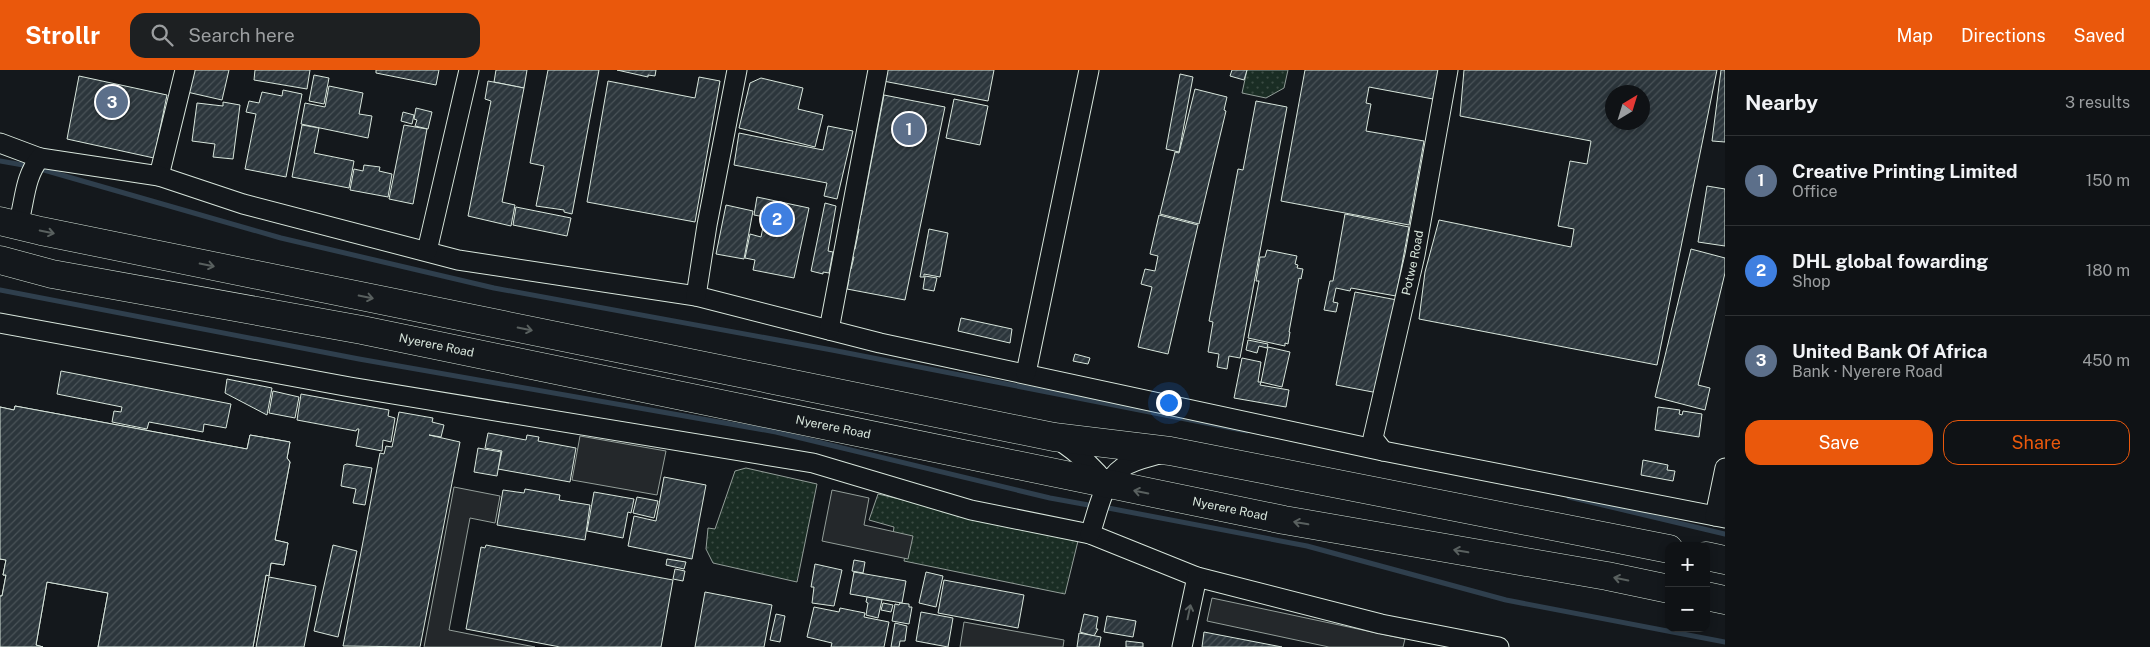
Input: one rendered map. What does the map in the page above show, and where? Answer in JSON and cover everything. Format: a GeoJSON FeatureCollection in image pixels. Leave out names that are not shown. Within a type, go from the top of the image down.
{"type":"FeatureCollection","features":[{"type":"Feature","properties":{"kind":"highway"},"geometry":{"type":"LineString","coordinates":[[9,223],[1054,436],[1170,451],[1665,548]]}},
{"type":"Feature","properties":{"kind":"highway","name":"Nyerere Road"},"geometry":{"type":"LineString","coordinates":[[0,260],[52,274],[362,330],[1284,520],[1598,574],[1665,588]]}},
{"type":"Feature","properties":{"kind":"highway"},"geometry":{"type":"LineString","coordinates":[[1710,557],[1725,560]]}},
{"type":"Feature","properties":{"kind":"highway"},"geometry":{"type":"LineString","coordinates":[[1710,597],[1725,600]]}},
{"type":"Feature","properties":{"kind":"street"},"geometry":{"type":"LineString","coordinates":[[160,176],[185,70]]}},
{"type":"Feature","properties":{"kind":"street"},"geometry":{"type":"LineString","coordinates":[[427,251],[469,70]]}},
{"type":"Feature","properties":{"kind":"street"},"geometry":{"type":"LineString","coordinates":[[696,296],[708,216],[737,70]]}},
{"type":"Feature","properties":{"kind":"street"},"geometry":{"type":"LineString","coordinates":[[829,330],[878,70]]}},
{"type":"Feature","properties":{"kind":"street"},"geometry":{"type":"LineString","coordinates":[[1026,374],[1089,70]]}},
{"type":"Feature","properties":{"kind":"street","name":"Potwe Road"},"geometry":{"type":"LineString","coordinates":[[1383,451],[1373,438],[1415,255],[1448,70]]}},
{"type":"Feature","properties":{"kind":"street"},"geometry":{"type":"LineString","coordinates":[[0,143],[40,158],[160,176],[243,204],[458,260],[696,296],[880,343],[1383,451],[1720,517],[1725,468]]}},
{"type":"Feature","properties":{"kind":"street"},"geometry":{"type":"LineString","coordinates":[[9,223],[23,208],[26,184],[32,167],[40,158]]}},
{"type":"Feature","properties":{"kind":"street"},"geometry":{"type":"LineString","coordinates":[[0,323],[369,390],[813,463],[971,510],[1090,534],[1197,577],[1449,642],[1499,647]]}},
{"type":"Feature","properties":{"kind":"street"},"geometry":{"type":"LineString","coordinates":[[1054,436],[1080,454],[1096,470],[1107,485]]}},
{"type":"Feature","properties":{"kind":"street"},"geometry":{"type":"LineString","coordinates":[[1090,534],[1107,485],[1123,466],[1170,451]]}},
{"type":"Feature","properties":{"kind":"street"},"geometry":{"type":"LineString","coordinates":[[1182,647],[1197,577]]}},
{"type":"Feature","properties":{"kind":"green space"},"geometry":{"type":"Polygon","coordinates":[[[1247,70],[1288,70],[1284,88],[1266,98],[1242,93],[1247,70]]]}},
{"type":"Feature","properties":{"kind":"green space"},"geometry":{"type":"Polygon","coordinates":[[[746,468],[817,484],[797,582],[713,563],[706,549],[708,528],[715,529],[735,471],[746,468]]]}},
{"type":"Feature","properties":{"kind":"green space"},"geometry":{"type":"Polygon","coordinates":[[[878,494],[1078,541],[1065,594],[904,561],[907,544],[892,541],[894,527],[869,520],[878,494]]]}},
{"type":"Feature","properties":{"kind":"shaded area"},"geometry":{"type":"Polygon","coordinates":[[[580,436],[666,451],[657,495],[572,480],[580,436]]]}},
{"type":"Feature","properties":{"kind":"shaded area"},"geometry":{"type":"Polygon","coordinates":[[[454,487],[500,496],[495,523],[470,518],[449,630],[535,647],[424,647],[454,487]]]}},
{"type":"Feature","properties":{"kind":"shaded area"},"geometry":{"type":"Polygon","coordinates":[[[832,490],[869,498],[864,525],[913,536],[908,559],[822,541],[832,490]]]}},
{"type":"Feature","properties":{"kind":"shaded area"},"geometry":{"type":"Polygon","coordinates":[[[1212,598],[1405,639],[1403,647],[1329,647],[1207,621],[1212,598]]]}},
{"type":"Feature","properties":{"kind":"shaded area"},"geometry":{"type":"Polygon","coordinates":[[[964,622],[1064,640],[1063,647],[960,647],[964,622]]]}},
{"type":"Feature","properties":{"kind":"building"},"geometry":{"type":"Polygon","coordinates":[[[192,70],[229,70],[222,100],[187,92],[192,70]]]}},
{"type":"Feature","properties":{"kind":"building"},"geometry":{"type":"Polygon","coordinates":[[[255,70],[310,70],[307,89],[254,80],[255,70]]]}},
{"type":"Feature","properties":{"kind":"building"},"geometry":{"type":"Polygon","coordinates":[[[376,70],[439,70],[436,85],[376,73],[376,70]]]}},
{"type":"Feature","properties":{"kind":"building"},"geometry":{"type":"Polygon","coordinates":[[[496,70],[527,70],[524,88],[494,82],[496,70]]]}},
{"type":"Feature","properties":{"kind":"building"},"geometry":{"type":"Polygon","coordinates":[[[548,70],[599,70],[572,214],[564,212],[564,210],[536,206],[544,166],[530,163],[548,70]]]}},
{"type":"Feature","properties":{"kind":"building"},"geometry":{"type":"Polygon","coordinates":[[[617,70],[656,70],[655,76],[648,75],[648,77],[617,70]]]}},
{"type":"Feature","properties":{"kind":"building"},"geometry":{"type":"Polygon","coordinates":[[[885,70],[994,70],[988,101],[883,81],[885,70]]]}},
{"type":"Feature","properties":{"kind":"building"},"geometry":{"type":"Polygon","coordinates":[[[1232,70],[1247,70],[1244,80],[1230,76],[1232,70]]]}},
{"type":"Feature","properties":{"kind":"building"},"geometry":{"type":"Polygon","coordinates":[[[1305,70],[1443,70],[1439,94],[1434,93],[1433,99],[1369,87],[1366,103],[1371,104],[1366,131],[1424,141],[1409,225],[1281,201],[1305,70]]]}},
{"type":"Feature","properties":{"kind":"building"},"geometry":{"type":"Polygon","coordinates":[[[1464,70],[1717,70],[1657,365],[1419,319],[1425,272],[1439,220],[1571,247],[1574,229],[1558,226],[1570,161],[1587,164],[1591,141],[1460,116],[1464,70]]]}},
{"type":"Feature","properties":{"kind":"building"},"geometry":{"type":"Polygon","coordinates":[[[1721,70],[1725,70],[1725,142],[1712,141],[1721,70]]]}},
{"type":"Feature","properties":{"kind":"building"},"geometry":{"type":"Polygon","coordinates":[[[1180,74],[1193,77],[1179,152],[1166,149],[1180,74]]]}},
{"type":"Feature","properties":{"kind":"building"},"geometry":{"type":"Polygon","coordinates":[[[314,75],[329,78],[324,104],[309,101],[314,75]]]}},
{"type":"Feature","properties":{"kind":"building"},"geometry":{"type":"Polygon","coordinates":[[[79,76],[167,95],[154,158],[67,139],[79,76]]]}},
{"type":"Feature","properties":{"kind":"building"},"geometry":{"type":"Polygon","coordinates":[[[699,77],[720,81],[695,222],[587,202],[608,81],[695,98],[699,77]]]}},
{"type":"Feature","properties":{"kind":"building"},"geometry":{"type":"Polygon","coordinates":[[[761,78],[803,88],[798,109],[823,115],[815,147],[739,128],[750,83],[761,78]]]}},
{"type":"Feature","properties":{"kind":"building"},"geometry":{"type":"Polygon","coordinates":[[[488,81],[524,88],[502,202],[515,205],[511,226],[468,216],[491,101],[485,99],[488,81]]]}},
{"type":"Feature","properties":{"kind":"building"},"geometry":{"type":"Polygon","coordinates":[[[329,86],[363,93],[359,114],[372,116],[368,138],[301,124],[305,103],[325,107],[329,86]]]}},
{"type":"Feature","properties":{"kind":"building"},"geometry":{"type":"Polygon","coordinates":[[[1195,89],[1227,97],[1224,110],[1226,111],[1199,224],[1160,214],[1175,152],[1179,153],[1195,89]]]}},
{"type":"Feature","properties":{"kind":"building"},"geometry":{"type":"Polygon","coordinates":[[[283,90],[302,94],[286,177],[245,169],[256,114],[246,112],[249,101],[259,103],[262,92],[282,96],[283,90]]]}},
{"type":"Feature","properties":{"kind":"building"},"geometry":{"type":"Polygon","coordinates":[[[884,95],[945,107],[905,300],[847,289],[849,280],[844,279],[846,268],[851,269],[854,257],[849,256],[850,248],[855,249],[859,229],[853,228],[853,214],[861,215],[884,95]]]}},
{"type":"Feature","properties":{"kind":"building"},"geometry":{"type":"Polygon","coordinates":[[[954,99],[988,106],[980,145],[946,138],[954,99]]]}},
{"type":"Feature","properties":{"kind":"building"},"geometry":{"type":"Polygon","coordinates":[[[1256,101],[1287,107],[1240,358],[1229,356],[1227,369],[1217,367],[1219,354],[1208,352],[1213,322],[1209,321],[1238,169],[1243,170],[1256,101]]]}},
{"type":"Feature","properties":{"kind":"building"},"geometry":{"type":"Polygon","coordinates":[[[223,102],[240,105],[233,159],[213,157],[215,144],[192,141],[197,103],[223,106],[223,102]]]}},
{"type":"Feature","properties":{"kind":"building"},"geometry":{"type":"Polygon","coordinates":[[[416,108],[432,112],[428,129],[415,126],[417,120],[414,119],[416,108]]]}},
{"type":"Feature","properties":{"kind":"building"},"geometry":{"type":"Polygon","coordinates":[[[403,112],[414,115],[412,124],[401,121],[403,112]]]}},
{"type":"Feature","properties":{"kind":"building"},"geometry":{"type":"Polygon","coordinates":[[[302,125],[319,128],[314,153],[354,161],[349,188],[292,177],[302,125]]]}},
{"type":"Feature","properties":{"kind":"building"},"geometry":{"type":"Polygon","coordinates":[[[404,125],[427,129],[413,204],[389,199],[404,125]]]}},
{"type":"Feature","properties":{"kind":"building"},"geometry":{"type":"Polygon","coordinates":[[[828,126],[853,131],[837,199],[824,196],[827,183],[734,165],[739,133],[823,150],[828,126]]]}},
{"type":"Feature","properties":{"kind":"building"},"geometry":{"type":"Polygon","coordinates":[[[364,165],[380,167],[379,171],[392,174],[388,197],[350,190],[354,169],[363,171],[364,165]]]}},
{"type":"Feature","properties":{"kind":"building"},"geometry":{"type":"Polygon","coordinates":[[[1707,186],[1725,189],[1725,246],[1698,242],[1707,186]]]}},
{"type":"Feature","properties":{"kind":"building"},"geometry":{"type":"Polygon","coordinates":[[[757,197],[809,208],[794,278],[753,270],[755,260],[745,258],[750,234],[761,237],[765,217],[754,215],[757,197]]]}},
{"type":"Feature","properties":{"kind":"building"},"geometry":{"type":"Polygon","coordinates":[[[825,203],[836,206],[828,251],[833,252],[829,273],[823,272],[823,274],[811,271],[825,203]]]}},
{"type":"Feature","properties":{"kind":"building"},"geometry":{"type":"Polygon","coordinates":[[[726,205],[753,211],[744,259],[716,254],[726,205]]]}},
{"type":"Feature","properties":{"kind":"building"},"geometry":{"type":"Polygon","coordinates":[[[516,207],[571,218],[567,236],[513,225],[516,207]]]}},
{"type":"Feature","properties":{"kind":"building"},"geometry":{"type":"Polygon","coordinates":[[[1345,214],[1409,227],[1396,296],[1351,288],[1350,291],[1336,288],[1333,302],[1338,303],[1336,312],[1324,310],[1330,281],[1333,281],[1345,214]]]}},
{"type":"Feature","properties":{"kind":"building"},"geometry":{"type":"Polygon","coordinates":[[[1159,215],[1198,225],[1168,354],[1138,347],[1152,287],[1141,284],[1145,269],[1155,271],[1158,256],[1150,254],[1159,215]]]}},
{"type":"Feature","properties":{"kind":"building"},"geometry":{"type":"Polygon","coordinates":[[[929,229],[948,233],[940,277],[924,274],[924,277],[920,277],[929,229]]]}},
{"type":"Feature","properties":{"kind":"building"},"geometry":{"type":"Polygon","coordinates":[[[1691,249],[1725,258],[1725,273],[1698,385],[1710,388],[1705,410],[1655,397],[1691,249]]]}},
{"type":"Feature","properties":{"kind":"building"},"geometry":{"type":"Polygon","coordinates":[[[1267,250],[1297,256],[1295,264],[1298,265],[1297,268],[1303,269],[1301,279],[1299,278],[1288,344],[1285,343],[1285,346],[1248,338],[1259,281],[1256,281],[1260,257],[1265,257],[1267,250]]]}},
{"type":"Feature","properties":{"kind":"building"},"geometry":{"type":"Polygon","coordinates":[[[925,276],[937,278],[934,291],[923,289],[925,276]]]}},
{"type":"Feature","properties":{"kind":"building"},"geometry":{"type":"Polygon","coordinates":[[[1355,292],[1397,300],[1378,393],[1336,385],[1355,292]]]}},
{"type":"Feature","properties":{"kind":"building"},"geometry":{"type":"Polygon","coordinates":[[[961,318],[1012,329],[1010,343],[958,331],[961,318]]]}},
{"type":"Feature","properties":{"kind":"building"},"geometry":{"type":"Polygon","coordinates":[[[1248,340],[1268,344],[1267,348],[1259,346],[1257,353],[1246,350],[1248,340]]]}},
{"type":"Feature","properties":{"kind":"building"},"geometry":{"type":"Polygon","coordinates":[[[1268,347],[1290,352],[1282,387],[1261,382],[1268,347]]]}},
{"type":"Feature","properties":{"kind":"building"},"geometry":{"type":"Polygon","coordinates":[[[1075,354],[1090,358],[1088,364],[1073,361],[1075,354]]]}},
{"type":"Feature","properties":{"kind":"building"},"geometry":{"type":"Polygon","coordinates":[[[1242,358],[1261,362],[1258,382],[1261,382],[1260,385],[1289,390],[1286,407],[1234,398],[1242,358]]]}},
{"type":"Feature","properties":{"kind":"building"},"geometry":{"type":"Polygon","coordinates":[[[61,371],[231,404],[226,428],[204,424],[203,432],[149,422],[147,429],[112,422],[114,411],[121,412],[122,407],[57,394],[61,371]]]}},
{"type":"Feature","properties":{"kind":"building"},"geometry":{"type":"Polygon","coordinates":[[[227,379],[272,388],[267,415],[225,393],[227,379]]]}},
{"type":"Feature","properties":{"kind":"building"},"geometry":{"type":"Polygon","coordinates":[[[273,391],[299,397],[295,418],[269,413],[273,391]]]}},
{"type":"Feature","properties":{"kind":"building"},"geometry":{"type":"Polygon","coordinates":[[[301,394],[389,410],[388,416],[395,418],[391,442],[383,440],[382,451],[356,446],[359,429],[356,431],[297,420],[301,394]]]}},
{"type":"Feature","properties":{"kind":"building"},"geometry":{"type":"Polygon","coordinates":[[[15,406],[247,449],[250,435],[290,442],[287,458],[290,462],[275,540],[288,543],[284,565],[271,563],[269,576],[266,575],[253,647],[156,647],[160,628],[151,627],[147,647],[98,647],[108,593],[47,582],[36,645],[43,647],[0,647],[0,596],[2,596],[6,575],[3,575],[6,560],[0,559],[0,532],[68,545],[73,519],[2,506],[0,516],[0,407],[14,410],[15,406]],[[88,521],[83,548],[172,566],[177,540],[88,521]],[[160,574],[152,617],[163,619],[170,576],[160,574]]]}},
{"type":"Feature","properties":{"kind":"building"},"geometry":{"type":"Polygon","coordinates":[[[15,406],[247,449],[250,435],[290,442],[287,458],[290,462],[275,540],[288,543],[284,565],[271,563],[269,576],[266,575],[253,647],[98,647],[108,593],[47,582],[36,645],[43,647],[0,647],[0,596],[2,596],[6,575],[3,575],[6,560],[0,559],[0,407],[14,410],[15,406]]]}},
{"type":"Feature","properties":{"kind":"building"},"geometry":{"type":"Polygon","coordinates":[[[1658,407],[1680,410],[1679,414],[1682,415],[1683,411],[1702,414],[1699,437],[1655,430],[1658,407]]]}},
{"type":"Feature","properties":{"kind":"building"},"geometry":{"type":"Polygon","coordinates":[[[399,412],[433,418],[432,422],[444,425],[441,437],[429,435],[460,442],[420,647],[343,646],[380,453],[384,454],[386,446],[392,447],[399,412]]]}},
{"type":"Feature","properties":{"kind":"building"},"geometry":{"type":"Polygon","coordinates":[[[488,433],[526,440],[527,435],[539,437],[538,441],[576,448],[570,482],[498,469],[502,451],[485,448],[488,433]]]}},
{"type":"Feature","properties":{"kind":"building"},"geometry":{"type":"Polygon","coordinates":[[[478,448],[501,452],[497,476],[474,472],[478,448]]]}},
{"type":"Feature","properties":{"kind":"building"},"geometry":{"type":"Polygon","coordinates":[[[1643,460],[1668,465],[1667,470],[1675,471],[1673,481],[1641,475],[1643,460]]]}},
{"type":"Feature","properties":{"kind":"building"},"geometry":{"type":"Polygon","coordinates":[[[344,465],[372,468],[365,505],[353,503],[356,489],[341,486],[344,465]]]}},
{"type":"Feature","properties":{"kind":"building"},"geometry":{"type":"Polygon","coordinates":[[[664,477],[706,485],[692,559],[628,546],[634,516],[656,521],[664,477]]]}},
{"type":"Feature","properties":{"kind":"building"},"geometry":{"type":"Polygon","coordinates":[[[525,489],[560,495],[559,500],[590,505],[585,540],[497,525],[503,490],[524,493],[525,489]]]}},
{"type":"Feature","properties":{"kind":"building"},"geometry":{"type":"Polygon","coordinates":[[[594,492],[634,499],[631,513],[628,512],[623,538],[587,531],[594,492]]]}},
{"type":"Feature","properties":{"kind":"building"},"geometry":{"type":"Polygon","coordinates":[[[637,497],[658,501],[654,518],[633,513],[637,497]]]}},
{"type":"Feature","properties":{"kind":"building"},"geometry":{"type":"Polygon","coordinates":[[[333,545],[357,551],[338,637],[314,631],[333,545]]]}},
{"type":"Feature","properties":{"kind":"building"},"geometry":{"type":"Polygon","coordinates":[[[486,545],[673,580],[661,647],[560,647],[466,629],[481,547],[485,548],[486,545]]]}},
{"type":"Feature","properties":{"kind":"building"},"geometry":{"type":"Polygon","coordinates":[[[667,559],[686,562],[684,569],[666,565],[667,559]]]}},
{"type":"Feature","properties":{"kind":"building"},"geometry":{"type":"Polygon","coordinates":[[[854,560],[865,562],[863,573],[852,571],[854,560]]]}},
{"type":"Feature","properties":{"kind":"building"},"geometry":{"type":"Polygon","coordinates":[[[815,564],[842,570],[834,606],[812,603],[814,587],[811,587],[815,564]]]}},
{"type":"Feature","properties":{"kind":"building"},"geometry":{"type":"Polygon","coordinates":[[[675,569],[685,571],[683,581],[673,579],[675,569]]]}},
{"type":"Feature","properties":{"kind":"building"},"geometry":{"type":"Polygon","coordinates":[[[854,572],[906,581],[902,603],[850,594],[854,572]]]}},
{"type":"Feature","properties":{"kind":"building"},"geometry":{"type":"Polygon","coordinates":[[[926,572],[943,576],[936,607],[919,603],[926,572]]]}},
{"type":"Feature","properties":{"kind":"building"},"geometry":{"type":"Polygon","coordinates":[[[269,577],[316,586],[304,647],[256,647],[269,577]]]}},
{"type":"Feature","properties":{"kind":"building"},"geometry":{"type":"Polygon","coordinates":[[[944,580],[1024,595],[1018,628],[938,613],[944,580]]]}},
{"type":"Feature","properties":{"kind":"building"},"geometry":{"type":"Polygon","coordinates":[[[705,592],[772,605],[764,647],[695,647],[705,592]]]}},
{"type":"Feature","properties":{"kind":"building"},"geometry":{"type":"Polygon","coordinates":[[[867,597],[882,600],[878,618],[866,615],[867,597]]]}},
{"type":"Feature","properties":{"kind":"building"},"geometry":{"type":"Polygon","coordinates":[[[883,603],[893,605],[891,612],[881,610],[883,603]]]}},
{"type":"Feature","properties":{"kind":"building"},"geometry":{"type":"Polygon","coordinates":[[[900,603],[909,604],[909,607],[912,607],[909,624],[892,621],[895,604],[899,605],[900,603]]]}},
{"type":"Feature","properties":{"kind":"building"},"geometry":{"type":"Polygon","coordinates":[[[814,607],[839,612],[840,608],[865,613],[864,617],[889,622],[884,647],[831,647],[832,643],[807,637],[814,607]]]}},
{"type":"Feature","properties":{"kind":"building"},"geometry":{"type":"Polygon","coordinates":[[[921,612],[953,618],[948,647],[916,641],[921,612]]]}},
{"type":"Feature","properties":{"kind":"building"},"geometry":{"type":"Polygon","coordinates":[[[776,614],[785,616],[780,642],[770,640],[776,614]]]}},
{"type":"Feature","properties":{"kind":"building"},"geometry":{"type":"Polygon","coordinates":[[[1084,614],[1098,617],[1096,629],[1098,629],[1094,636],[1080,632],[1084,614]]]}},
{"type":"Feature","properties":{"kind":"building"},"geometry":{"type":"Polygon","coordinates":[[[1107,616],[1136,621],[1133,637],[1104,632],[1107,616]]]}},
{"type":"Feature","properties":{"kind":"building"},"geometry":{"type":"Polygon","coordinates":[[[895,623],[907,626],[905,641],[900,641],[899,647],[891,647],[895,623]]]}},
{"type":"Feature","properties":{"kind":"building"},"geometry":{"type":"Polygon","coordinates":[[[1204,632],[1282,647],[1202,647],[1204,632]]]}},
{"type":"Feature","properties":{"kind":"building"},"geometry":{"type":"Polygon","coordinates":[[[1079,633],[1101,637],[1099,647],[1077,647],[1079,633]]]}},
{"type":"Feature","properties":{"kind":"building"},"geometry":{"type":"Polygon","coordinates":[[[1126,641],[1143,643],[1143,647],[1126,647],[1126,641]]]}},
{"type":"Feature","properties":{"kind":"waterway"},"geometry":{"type":"LineString","coordinates":[[0,161],[29,166]]}},
{"type":"Feature","properties":{"kind":"waterway"},"geometry":{"type":"LineString","coordinates":[[37,168],[281,238],[494,288],[832,350],[1247,431]]}},
{"type":"Feature","properties":{"kind":"waterway"},"geometry":{"type":"LineString","coordinates":[[0,290],[359,359],[776,432],[1050,498],[1094,506]]}},
{"type":"Feature","properties":{"kind":"waterway"},"geometry":{"type":"LineString","coordinates":[[1569,497],[1725,534]]}},
{"type":"Feature","properties":{"kind":"waterway"},"geometry":{"type":"LineString","coordinates":[[1103,507],[1307,546],[1506,600],[1725,642]]}},
{"type":"Feature","properties":{"kind":"place","name":"United Bank Of Africa"},"geometry":{"type":"Point","coordinates":[112,102]}},
{"type":"Feature","properties":{"kind":"place","name":"Creative Printing Limited"},"geometry":{"type":"Point","coordinates":[909,129]}},
{"type":"Feature","properties":{"kind":"place","name":"DHL global fowarding"},"geometry":{"type":"Point","coordinates":[777,219]}}]}
